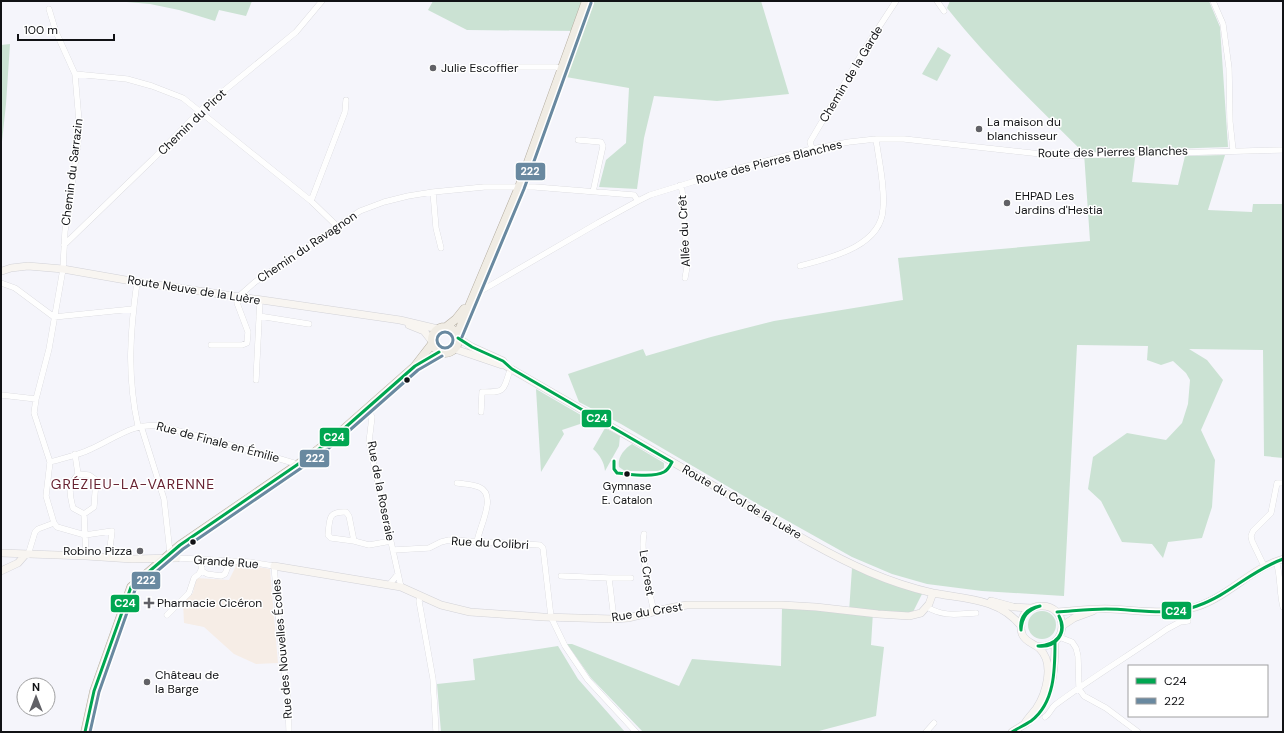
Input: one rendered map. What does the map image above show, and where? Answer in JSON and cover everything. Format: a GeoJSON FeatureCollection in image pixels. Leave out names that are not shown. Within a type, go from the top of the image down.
{"type":"FeatureCollection","features":[{"type":"Feature","properties":{"kind":"main road"},"geometry":{"type":"LineString","coordinates":[[474,295],[460,314],[432,335],[432,342],[435,349],[439,352],[445,354],[450,353],[455,349],[458,342],[460,326],[474,295],[519,186],[586,1]]}},
{"type":"Feature","properties":{"kind":"main road"},"geometry":{"type":"LineString","coordinates":[[442,328],[451,328],[458,336]]}},
{"type":"Feature","properties":{"kind":"main road"},"geometry":{"type":"LineString","coordinates":[[415,366],[432,342]]}},
{"type":"Feature","properties":{"kind":"main road"},"geometry":{"type":"LineString","coordinates":[[85,732],[94,691],[131,587],[180,545],[331,440],[415,366],[439,352]]}},
{"type":"Feature","properties":{"kind":"street","name":"Chemin du Pirot"},"geometry":{"type":"LineString","coordinates":[[64,245],[152,160],[199,112],[296,32],[322,1]]}},
{"type":"Feature","properties":{"kind":"street","name":"Chemin de la Garde"},"geometry":{"type":"LineString","coordinates":[[812,149],[810,142],[864,50],[896,1]]}},
{"type":"Feature","properties":{"kind":"street"},"geometry":{"type":"LineString","coordinates":[[937,1],[944,11]]}},
{"type":"Feature","properties":{"kind":"street"},"geometry":{"type":"LineString","coordinates":[[1213,1],[1223,24],[1229,68],[1230,122],[1233,150]]}},
{"type":"Feature","properties":{"kind":"street","name":"Chemin du Sarrazin"},"geometry":{"type":"LineString","coordinates":[[48,9],[56,32],[75,74],[79,121],[78,144],[65,231],[63,269],[49,349],[36,399],[34,413],[50,462]]}},
{"type":"Feature","properties":{"kind":"street"},"geometry":{"type":"LineString","coordinates":[[499,64],[510,67],[556,67],[561,69]]}},
{"type":"Feature","properties":{"kind":"street"},"geometry":{"type":"LineString","coordinates":[[75,74],[127,79],[152,86],[183,98],[311,201],[337,226]]}},
{"type":"Feature","properties":{"kind":"street"},"geometry":{"type":"LineString","coordinates":[[311,201],[345,112],[346,100]]}},
{"type":"Feature","properties":{"kind":"street"},"geometry":{"type":"LineString","coordinates":[[800,266],[834,256],[855,247],[869,237],[878,226],[883,211],[882,184],[876,139]]}},
{"type":"Feature","properties":{"kind":"street","name":"Route des Pierres Blanches"},"geometry":{"type":"LineString","coordinates":[[474,295],[638,201],[680,185],[728,171],[812,149],[849,142],[876,139],[904,139],[1059,156],[1233,150],[1283,150]]}},
{"type":"Feature","properties":{"kind":"street"},"geometry":{"type":"LineString","coordinates":[[578,140],[601,142],[603,146],[593,192]]}},
{"type":"Feature","properties":{"kind":"street","name":"Allée du Crêt"},"geometry":{"type":"LineString","coordinates":[[680,185],[682,190],[687,267],[685,278]]}},
{"type":"Feature","properties":{"kind":"street","name":"Chemin du Ravagnon"},"geometry":{"type":"LineString","coordinates":[[238,296],[255,282],[360,211],[384,202],[433,192],[484,187],[519,186],[634,195],[638,201]]}},
{"type":"Feature","properties":{"kind":"street"},"geometry":{"type":"LineString","coordinates":[[433,192],[436,228],[441,248]]}},
{"type":"Feature","properties":{"kind":"street","name":"Route Neuve de la Luère"},"geometry":{"type":"LineString","coordinates":[[1,272],[10,268],[28,266],[63,269],[137,282],[414,322],[442,328]]}},
{"type":"Feature","properties":{"kind":"street"},"geometry":{"type":"LineString","coordinates":[[137,282],[133,309],[130,369],[131,390],[140,426],[164,499],[168,555]]}},
{"type":"Feature","properties":{"kind":"street"},"geometry":{"type":"LineString","coordinates":[[1,283],[15,288],[54,317],[133,309]]}},
{"type":"Feature","properties":{"kind":"street"},"geometry":{"type":"LineString","coordinates":[[211,345],[242,345],[247,343],[248,332],[237,303],[238,296]]}},
{"type":"Feature","properties":{"kind":"street"},"geometry":{"type":"LineString","coordinates":[[256,380],[260,300]]}},
{"type":"Feature","properties":{"kind":"street"},"geometry":{"type":"LineString","coordinates":[[259,316],[309,324]]}},
{"type":"Feature","properties":{"kind":"street","name":"Route Neuve de la Luère"},"geometry":{"type":"LineString","coordinates":[[386,319],[418,328],[424,331],[432,342]]}},
{"type":"Feature","properties":{"kind":"street","name":"Route du Col de la Luère"},"geometry":{"type":"LineString","coordinates":[[458,336],[472,347],[503,362],[508,369]]}},
{"type":"Feature","properties":{"kind":"street","name":"Route du Col de la Luère"},"geometry":{"type":"LineString","coordinates":[[455,349],[501,365],[842,559],[890,581],[933,593],[987,603],[1009,613],[1021,626]]}},
{"type":"Feature","properties":{"kind":"street"},"geometry":{"type":"LineString","coordinates":[[481,412],[482,392],[499,392],[504,388],[508,369]]}},
{"type":"Feature","properties":{"kind":"street"},"geometry":{"type":"LineString","coordinates":[[1,395],[36,399]]}},
{"type":"Feature","properties":{"kind":"street","name":"Rue de la Roseraie"},"geometry":{"type":"LineString","coordinates":[[367,409],[372,417],[369,442],[401,587]]}},
{"type":"Feature","properties":{"kind":"street","name":"Rue de Finale en Émilie"},"geometry":{"type":"LineString","coordinates":[[50,462],[90,450],[140,426],[149,424],[297,464]]}},
{"type":"Feature","properties":{"kind":"street"},"geometry":{"type":"LineString","coordinates":[[75,454],[78,474]]}},
{"type":"Feature","properties":{"kind":"street"},"geometry":{"type":"LineString","coordinates":[[50,462],[46,496],[54,523],[57,527],[85,535],[112,531],[109,557]]}},
{"type":"Feature","properties":{"kind":"street"},"geometry":{"type":"LineString","coordinates":[[78,474],[89,474],[96,480],[94,507],[84,514],[72,508],[69,493],[71,482],[78,474]]}},
{"type":"Feature","properties":{"kind":"street"},"geometry":{"type":"LineString","coordinates":[[457,483],[478,486],[485,490],[488,504],[478,534],[477,542]]}},
{"type":"Feature","properties":{"kind":"street"},"geometry":{"type":"LineString","coordinates":[[1264,566],[1251,536],[1253,531],[1271,513],[1277,483],[1283,483]]}},
{"type":"Feature","properties":{"kind":"street"},"geometry":{"type":"LineString","coordinates":[[354,541],[349,516],[346,512],[332,514],[330,517],[328,535],[330,538],[354,541],[368,545],[391,541]]}},
{"type":"Feature","properties":{"kind":"street"},"geometry":{"type":"LineString","coordinates":[[84,514],[86,556]]}},
{"type":"Feature","properties":{"kind":"street"},"geometry":{"type":"LineString","coordinates":[[1,571],[18,563],[27,554],[35,532],[38,529],[54,523]]}},
{"type":"Feature","properties":{"kind":"street","name":"Le Crest"},"geometry":{"type":"LineString","coordinates":[[644,534],[643,546],[654,612]]}},
{"type":"Feature","properties":{"kind":"street","name":"Rue du Colibri"},"geometry":{"type":"LineString","coordinates":[[393,550],[429,548],[448,540],[540,545],[543,548],[551,617]]}},
{"type":"Feature","properties":{"kind":"street","name":"Grande Rue"},"geometry":{"type":"LineString","coordinates":[[1,553],[132,559],[168,555],[178,558],[250,562],[401,587]]}},
{"type":"Feature","properties":{"kind":"street"},"geometry":{"type":"LineString","coordinates":[[200,559],[202,571],[207,574],[221,576],[225,574],[230,561]]}},
{"type":"Feature","properties":{"kind":"street"},"geometry":{"type":"LineString","coordinates":[[1057,612],[1099,608],[1164,612],[1187,610],[1208,602],[1264,566],[1280,560]]}},
{"type":"Feature","properties":{"kind":"street"},"geometry":{"type":"LineString","coordinates":[[1280,560],[1278,568],[1283,607]]}},
{"type":"Feature","properties":{"kind":"street","name":"Rue des Nouvelles Écoles"},"geometry":{"type":"LineString","coordinates":[[274,566],[282,656],[288,697],[289,732]]}},
{"type":"Feature","properties":{"kind":"street"},"geometry":{"type":"LineString","coordinates":[[167,615],[189,593],[194,578],[199,574],[202,568]]}},
{"type":"Feature","properties":{"kind":"street"},"geometry":{"type":"LineString","coordinates":[[389,585],[398,574]]}},
{"type":"Feature","properties":{"kind":"street"},"geometry":{"type":"LineString","coordinates":[[561,576],[631,578]]}},
{"type":"Feature","properties":{"kind":"street"},"geometry":{"type":"LineString","coordinates":[[609,578],[614,619]]}},
{"type":"Feature","properties":{"kind":"street","name":"Rue du Crest"},"geometry":{"type":"LineString","coordinates":[[401,587],[420,597],[441,605],[470,612],[551,617],[628,618],[687,605],[816,606],[878,614],[909,616],[921,613],[927,607]]}},
{"type":"Feature","properties":{"kind":"street"},"geometry":{"type":"LineString","coordinates":[[933,593],[927,607],[935,612],[945,614],[976,613]]}},
{"type":"Feature","properties":{"kind":"street"},"geometry":{"type":"LineString","coordinates":[[420,597],[419,601],[433,679],[436,732]]}},
{"type":"Feature","properties":{"kind":"street","name":"Route du Col de la Luère"},"geometry":{"type":"LineString","coordinates":[[969,599],[988,600],[1000,602],[1013,607],[1032,608]]}},
{"type":"Feature","properties":{"kind":"street"},"geometry":{"type":"LineString","coordinates":[[1012,732],[1037,715],[1046,702],[1051,689],[1057,639],[1062,626],[1060,616],[1057,612],[1050,607],[1036,606],[1026,612],[1022,618],[1022,633],[1025,639],[1030,644],[1037,646],[1046,646],[1057,639],[1072,642],[1076,648],[1078,656],[1079,689],[1084,696],[1106,708],[1138,732]]}},
{"type":"Feature","properties":{"kind":"street"},"geometry":{"type":"LineString","coordinates":[[1062,626],[1074,618],[1099,608]]}},
{"type":"Feature","properties":{"kind":"street"},"geometry":{"type":"LineString","coordinates":[[551,617],[565,646],[588,680],[636,732]]}},
{"type":"Feature","properties":{"kind":"street"},"geometry":{"type":"LineString","coordinates":[[1046,717],[1049,715],[1053,707],[1079,689],[1170,628],[1180,622],[1188,621]]}},
{"type":"Feature","properties":{"kind":"street"},"geometry":{"type":"LineString","coordinates":[[1025,724],[1038,705],[1047,681],[1047,663],[1043,653],[1037,646]]}},
{"type":"Feature","properties":{"kind":"street"},"geometry":{"type":"LineString","coordinates":[[926,732],[934,723]]}},
{"type":"Feature","properties":{"kind":"shaded area"},"geometry":{"type":"Polygon","coordinates":[[[237,564],[270,569],[278,663],[256,664],[234,654],[204,627],[184,623],[183,602],[193,593],[196,578],[229,580],[237,564]]]}},
{"type":"Feature","properties":{"kind":"green space"},"geometry":{"type":"Polygon","coordinates":[[[115,1],[252,1],[246,16],[219,10],[215,21],[179,10],[150,4],[115,1]]]}},
{"type":"Feature","properties":{"kind":"green space"},"geometry":{"type":"Polygon","coordinates":[[[433,1],[761,1],[789,94],[717,101],[654,96],[644,138],[637,189],[599,187],[606,160],[626,143],[629,88],[566,77],[580,31],[467,30],[428,10],[433,1]]]}},
{"type":"Feature","properties":{"kind":"green space"},"geometry":{"type":"Polygon","coordinates":[[[950,1],[1209,1],[1220,27],[1228,147],[1136,150],[1132,182],[1178,185],[1185,156],[1225,155],[1208,210],[1252,212],[1253,204],[1283,204],[1283,458],[1264,456],[1263,350],[1189,349],[1207,360],[1223,380],[1201,430],[1215,460],[1212,507],[1202,538],[1168,542],[1163,558],[1152,544],[1122,542],[1101,501],[1088,489],[1093,457],[1127,433],[1166,440],[1182,423],[1188,404],[1190,380],[1186,373],[1173,361],[1161,365],[1147,360],[1148,346],[1077,345],[1064,596],[982,591],[927,584],[892,574],[852,557],[621,424],[579,402],[568,374],[643,349],[646,356],[774,321],[903,300],[898,258],[1090,241],[1084,153],[979,46],[947,8],[950,1]]]}},
{"type":"Feature","properties":{"kind":"green space"},"geometry":{"type":"Polygon","coordinates":[[[10,44],[6,104],[1,151],[1,45],[10,44]]]}},
{"type":"Feature","properties":{"kind":"green space"},"geometry":{"type":"Polygon","coordinates":[[[938,47],[951,55],[937,81],[922,74],[938,47]]]}},
{"type":"Feature","properties":{"kind":"green space"},"geometry":{"type":"Polygon","coordinates":[[[536,389],[586,418],[583,423],[562,430],[564,434],[541,472],[536,389]]]}},
{"type":"Feature","properties":{"kind":"green space"},"geometry":{"type":"Polygon","coordinates":[[[605,428],[620,436],[619,446],[605,471],[601,459],[593,449],[605,428]]]}},
{"type":"Feature","properties":{"kind":"green space"},"geometry":{"type":"Polygon","coordinates":[[[632,444],[664,463],[664,468],[659,471],[625,471],[619,467],[619,460],[622,454],[626,448],[632,444]]]}},
{"type":"Feature","properties":{"kind":"green space"},"geometry":{"type":"Polygon","coordinates":[[[852,568],[922,594],[913,612],[873,612],[871,645],[884,647],[876,716],[815,732],[643,732],[591,678],[567,644],[572,644],[679,686],[692,659],[781,666],[782,606],[849,612],[852,568]]]}},
{"type":"Feature","properties":{"kind":"green space"},"geometry":{"type":"Polygon","coordinates":[[[1042,611],[1052,615],[1056,625],[1052,635],[1042,639],[1032,635],[1028,625],[1032,615],[1042,611]]]}},
{"type":"Feature","properties":{"kind":"green space"},"geometry":{"type":"Polygon","coordinates":[[[558,646],[578,679],[625,732],[441,732],[437,684],[475,680],[473,659],[558,646]]]}},
{"type":"Feature","properties":{"kind":"transit line","name":"222"},"geometry":{"type":"LineString","coordinates":[[462,337],[524,189],[591,3]]}},
{"type":"Feature","properties":{"kind":"transit line","name":"222"},"geometry":{"type":"LineString","coordinates":[[445,332],[451,334],[453,340],[451,346],[445,348],[439,346],[437,340],[439,334],[445,332]]}},
{"type":"Feature","properties":{"kind":"transit line","name":"C24"},"geometry":{"type":"LineString","coordinates":[[458,338],[472,347],[503,361],[512,369],[672,462],[668,469],[664,472],[654,475],[641,475],[617,473],[614,469],[614,461]]}},
{"type":"Feature","properties":{"kind":"transit line","name":"C24"},"geometry":{"type":"LineString","coordinates":[[85,732],[94,691],[131,587],[180,545],[331,440],[415,366],[439,352]]}},
{"type":"Feature","properties":{"kind":"transit line","name":"222"},"geometry":{"type":"LineString","coordinates":[[90,732],[99,692],[135,590],[183,549],[334,444],[418,370],[442,356]]}},
{"type":"Feature","properties":{"kind":"transit line","name":"C24"},"geometry":{"type":"LineString","coordinates":[[1057,612],[1106,609],[1163,612],[1186,609],[1220,596],[1261,569],[1283,559]]}},
{"type":"Feature","properties":{"kind":"transit line","name":"C24"},"geometry":{"type":"LineString","coordinates":[[1021,630],[1021,621],[1025,614],[1031,609],[1040,606]]}},
{"type":"Feature","properties":{"kind":"transit line","name":"C24"},"geometry":{"type":"LineString","coordinates":[[1021,630],[1026,615],[1040,606]]}},
{"type":"Feature","properties":{"kind":"transit line","name":"C24"},"geometry":{"type":"LineString","coordinates":[[1038,646],[1050,645],[1059,638],[1062,628],[1059,616]]}},
{"type":"Feature","properties":{"kind":"transit line","name":"C24"},"geometry":{"type":"LineString","coordinates":[[1038,646],[1055,641],[1061,633],[1062,628],[1059,616]]}},
{"type":"Feature","properties":{"kind":"transit line","name":"C24"},"geometry":{"type":"LineString","coordinates":[[1012,732],[1031,721],[1039,714],[1045,705],[1054,674],[1055,642]]}},
{"type":"Feature","properties":{"kind":"place","name":"Julie Escoffier"},"geometry":{"type":"Point","coordinates":[433,68]}},
{"type":"Feature","properties":{"kind":"place","name":"La maison du blanchisseur"},"geometry":{"type":"Point","coordinates":[979,129]}},
{"type":"Feature","properties":{"kind":"place","name":"EHPAD Les Jardins d'Hestia"},"geometry":{"type":"Point","coordinates":[1007,203]}},
{"type":"Feature","properties":{"kind":"place","name":"Gymnase E. Catalon"},"geometry":{"type":"Point","coordinates":[627,474]}},
{"type":"Feature","properties":{"kind":"place","name":"Robino Pizza"},"geometry":{"type":"Point","coordinates":[140,551]}},
{"type":"Feature","properties":{"kind":"place","name":"Pharmacie Cicéron"},"geometry":{"type":"Point","coordinates":[149,603]}},
{"type":"Feature","properties":{"kind":"place","name":"Château de la Barge"},"geometry":{"type":"Point","coordinates":[147,682]}},
{"type":"Feature","properties":{"kind":"district","name":"GRÉZIEU-LA-VARENNE"},"geometry":{"type":"Point","coordinates":[133,484]}}]}
